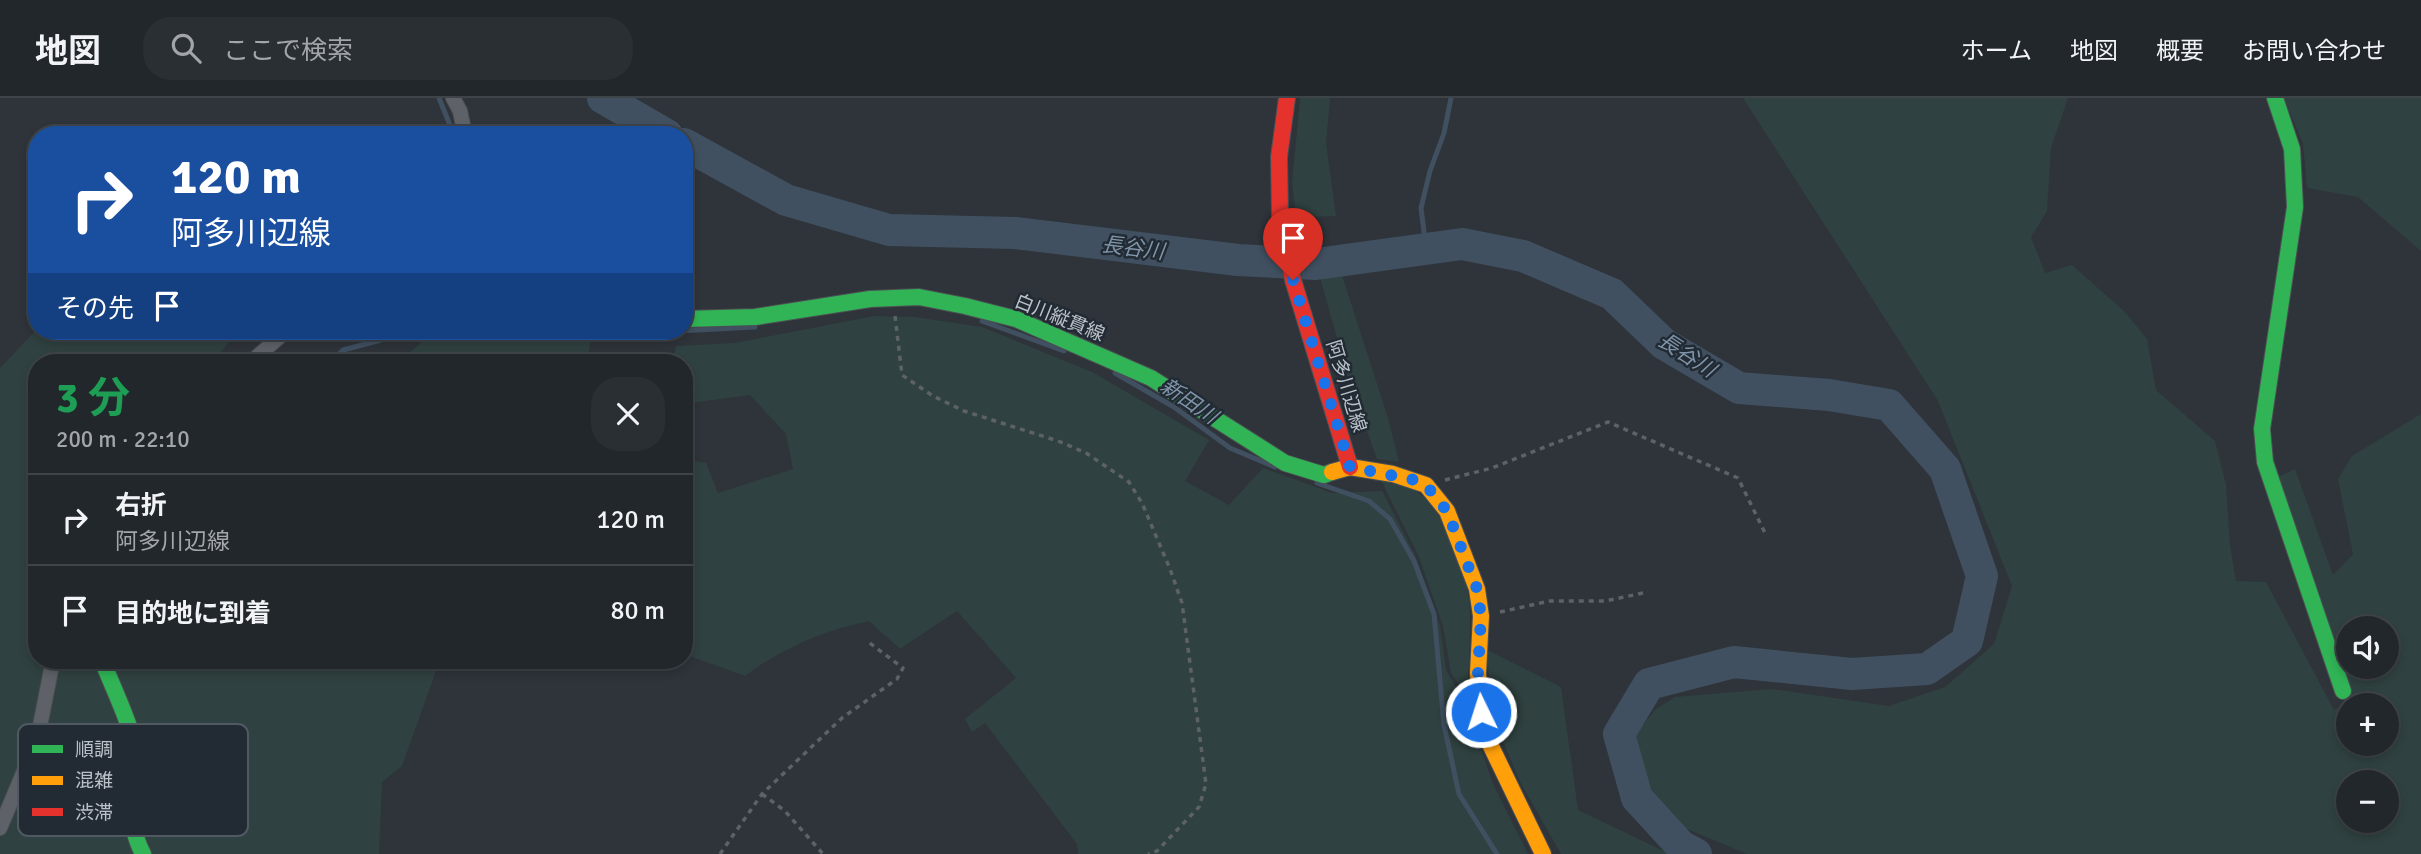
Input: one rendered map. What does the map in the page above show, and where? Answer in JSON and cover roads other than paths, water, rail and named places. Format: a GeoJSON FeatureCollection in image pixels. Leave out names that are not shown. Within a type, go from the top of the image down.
{"type":"FeatureCollection","features":[{"type":"Feature","properties":{"kind":"street"},"geometry":{"type":"LineString","coordinates":[[453,98],[460,111],[463,126]]}},
{"type":"Feature","properties":{"kind":"street","name":"阿多川辺線"},"geometry":{"type":"LineString","coordinates":[[1287,98],[1279,157],[1280,216],[1293,280],[1350,467]]}},
{"type":"Feature","properties":{"kind":"street"},"geometry":{"type":"LineString","coordinates":[[2275,98],[2292,149],[2295,207],[2262,429],[2265,462],[2343,691]]}},
{"type":"Feature","properties":{"kind":"street","name":"白川縦貫線"},"geometry":{"type":"LineString","coordinates":[[693,318],[755,317],[870,299],[919,298],[965,306],[1016,319],[1151,378],[1285,463],[1324,475],[1350,467]]}},
{"type":"Feature","properties":{"kind":"street"},"geometry":{"type":"LineString","coordinates":[[260,354],[276,340]]}},
{"type":"Feature","properties":{"kind":"street"},"geometry":{"type":"LineString","coordinates":[[1350,467],[1393,474],[1426,485],[1447,511],[1477,589],[1481,616],[1478,673],[1481,712],[1487,738],[1543,854]]}},
{"type":"Feature","properties":{"kind":"street"},"geometry":{"type":"LineString","coordinates":[[40,724],[51,669]]}},
{"type":"Feature","properties":{"kind":"street"},"geometry":{"type":"LineString","coordinates":[[106,669],[128,724]]}},
{"type":"Feature","properties":{"kind":"street"},"geometry":{"type":"LineString","coordinates":[[0,828],[18,785]]}},
{"type":"Feature","properties":{"kind":"street"},"geometry":{"type":"LineString","coordinates":[[134,836],[143,854]]}},
{"type":"Feature","properties":{"kind":"waterway","name":"新田川"},"geometry":{"type":"LineString","coordinates":[[439,98],[450,126]]}},
{"type":"Feature","properties":{"kind":"waterway","name":"長谷川"},"geometry":{"type":"LineString","coordinates":[[603,98],[651,126]]}},
{"type":"Feature","properties":{"kind":"waterway"},"geometry":{"type":"LineString","coordinates":[[1426,248],[1421,208],[1430,171],[1444,133],[1451,98]]}},
{"type":"Feature","properties":{"kind":"waterway","name":"長谷川"},"geometry":{"type":"LineString","coordinates":[[693,149],[786,200],[889,230],[1015,233],[1238,260],[1316,264],[1462,244],[1523,256],[1612,294],[1664,344],[1739,388],[1829,395],[1889,405],[1945,469],[1982,576],[1967,641],[1927,669],[1852,674],[1734,662],[1649,684],[1619,734],[1637,798],[1681,846],[1696,854]]}},
{"type":"Feature","properties":{"kind":"waterway","name":"新田川"},"geometry":{"type":"LineString","coordinates":[[982,321],[1064,351]]}},
{"type":"Feature","properties":{"kind":"waterway","name":"新田川"},"geometry":{"type":"LineString","coordinates":[[693,330],[755,327]]}},
{"type":"Feature","properties":{"kind":"waterway"},"geometry":{"type":"LineString","coordinates":[[339,354],[343,350],[381,340]]}},
{"type":"Feature","properties":{"kind":"waterway","name":"新田川"},"geometry":{"type":"LineString","coordinates":[[1115,373],[1174,407],[1230,448],[1275,467]]}},
{"type":"Feature","properties":{"kind":"waterway","name":"新田川"},"geometry":{"type":"LineString","coordinates":[[1317,483],[1369,501],[1390,519],[1414,561],[1434,614],[1444,725],[1459,794],[1497,854]]}}]}
